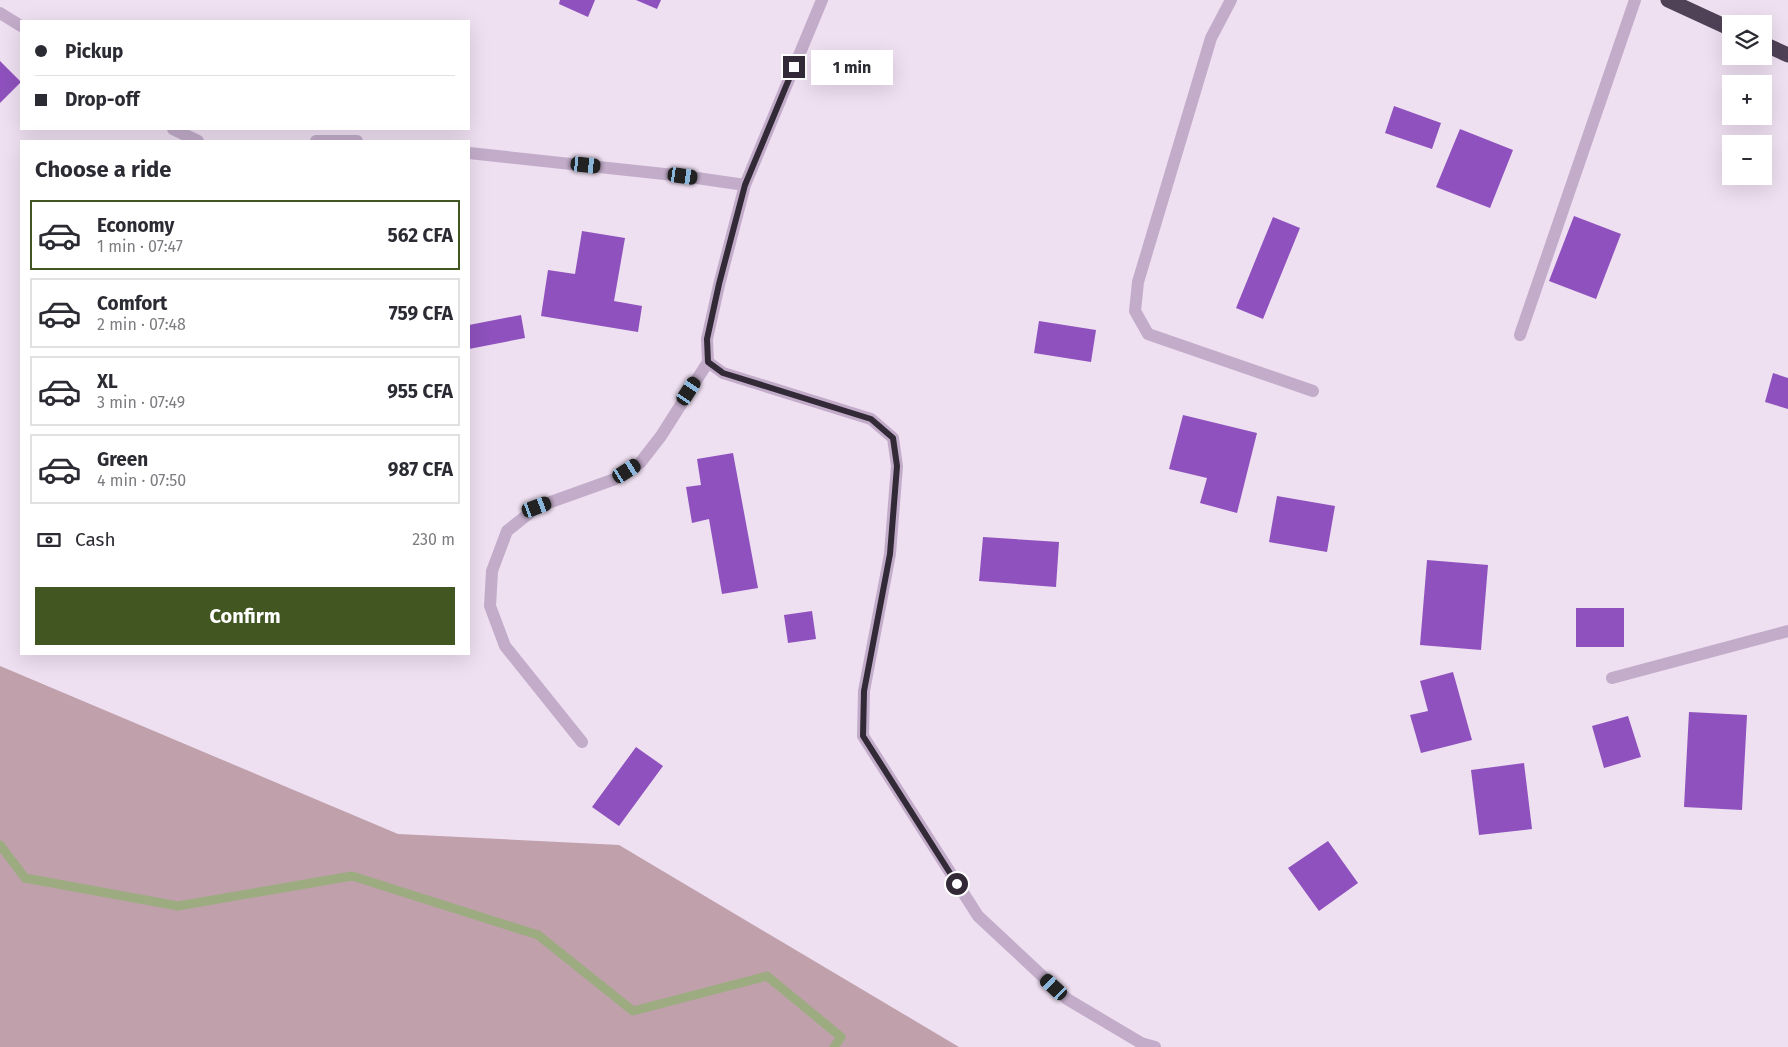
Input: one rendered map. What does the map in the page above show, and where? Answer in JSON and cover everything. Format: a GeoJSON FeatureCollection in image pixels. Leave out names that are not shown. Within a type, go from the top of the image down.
{"type":"FeatureCollection","features":[{"type":"Feature","properties":{"kind":"highway"},"geometry":{"type":"LineString","coordinates":[[1668,0],[1722,25]]}},
{"type":"Feature","properties":{"kind":"highway"},"geometry":{"type":"LineString","coordinates":[[1772,48],[1788,55]]}},
{"type":"Feature","properties":{"kind":"street"},"geometry":{"type":"LineString","coordinates":[[582,742],[505,646],[490,606],[492,571],[507,532],[537,507],[615,479],[640,463],[661,436],[708,362],[707,339],[719,284],[745,185],[822,0]]}},
{"type":"Feature","properties":{"kind":"street"},"geometry":{"type":"LineString","coordinates":[[1231,0],[1211,38],[1138,282],[1135,311],[1148,334],[1313,391]]}},
{"type":"Feature","properties":{"kind":"street"},"geometry":{"type":"LineString","coordinates":[[1520,335],[1635,0]]}},
{"type":"Feature","properties":{"kind":"street"},"geometry":{"type":"LineString","coordinates":[[0,13],[20,25]]}},
{"type":"Feature","properties":{"kind":"street"},"geometry":{"type":"LineString","coordinates":[[175,130],[196,140]]}},
{"type":"Feature","properties":{"kind":"street"},"geometry":{"type":"LineString","coordinates":[[470,153],[673,174],[745,185]]}},
{"type":"Feature","properties":{"kind":"street"},"geometry":{"type":"LineString","coordinates":[[708,362],[723,373],[871,419],[893,438],[897,466],[890,554],[864,691],[863,736],[978,916],[1067,999],[1141,1042],[1155,1047]]}},
{"type":"Feature","properties":{"kind":"street"},"geometry":{"type":"LineString","coordinates":[[1612,678],[1788,631]]}},
{"type":"Feature","properties":{"kind":"shaded area"},"geometry":{"type":"Polygon","coordinates":[[[0,666],[398,834],[619,845],[959,1047],[0,1047],[0,666]]]}},
{"type":"Feature","properties":{"kind":"building"},"geometry":{"type":"Polygon","coordinates":[[[560,0],[595,0],[588,17],[559,4],[560,0]]]}},
{"type":"Feature","properties":{"kind":"building"},"geometry":{"type":"Polygon","coordinates":[[[636,0],[661,0],[657,9],[636,0]]]}},
{"type":"Feature","properties":{"kind":"building"},"geometry":{"type":"Polygon","coordinates":[[[0,61],[20,83],[0,103],[0,61]]]}},
{"type":"Feature","properties":{"kind":"building"},"geometry":{"type":"Polygon","coordinates":[[[1394,106],[1441,123],[1432,149],[1385,133],[1394,106]]]}},
{"type":"Feature","properties":{"kind":"building"},"geometry":{"type":"Polygon","coordinates":[[[1460,129],[1513,150],[1490,208],[1436,187],[1460,129]]]}},
{"type":"Feature","properties":{"kind":"building"},"geometry":{"type":"Polygon","coordinates":[[[1574,216],[1621,234],[1596,299],[1549,281],[1574,216]]]}},
{"type":"Feature","properties":{"kind":"building"},"geometry":{"type":"Polygon","coordinates":[[[1273,217],[1300,228],[1263,319],[1236,308],[1273,217]]]}},
{"type":"Feature","properties":{"kind":"building"},"geometry":{"type":"Polygon","coordinates":[[[582,231],[625,238],[614,301],[642,306],[638,332],[541,316],[548,270],[575,274],[582,231]]]}},
{"type":"Feature","properties":{"kind":"building"},"geometry":{"type":"Polygon","coordinates":[[[521,315],[525,338],[470,349],[470,325],[521,315]]]}},
{"type":"Feature","properties":{"kind":"building"},"geometry":{"type":"Polygon","coordinates":[[[1039,321],[1096,330],[1091,362],[1034,353],[1039,321]]]}},
{"type":"Feature","properties":{"kind":"building"},"geometry":{"type":"Polygon","coordinates":[[[1773,373],[1788,378],[1788,409],[1765,402],[1773,373]]]}},
{"type":"Feature","properties":{"kind":"building"},"geometry":{"type":"Polygon","coordinates":[[[1183,415],[1257,433],[1237,513],[1200,503],[1207,478],[1169,469],[1183,415]]]}},
{"type":"Feature","properties":{"kind":"building"},"geometry":{"type":"Polygon","coordinates":[[[733,453],[758,588],[722,594],[709,519],[692,523],[686,487],[701,485],[697,459],[733,453]]]}},
{"type":"Feature","properties":{"kind":"building"},"geometry":{"type":"Polygon","coordinates":[[[1277,496],[1335,506],[1327,552],[1269,542],[1277,496]]]}},
{"type":"Feature","properties":{"kind":"building"},"geometry":{"type":"Polygon","coordinates":[[[983,537],[1059,542],[1056,587],[979,581],[983,537]]]}},
{"type":"Feature","properties":{"kind":"building"},"geometry":{"type":"Polygon","coordinates":[[[1427,560],[1488,565],[1481,650],[1420,645],[1427,560]]]}},
{"type":"Feature","properties":{"kind":"building"},"geometry":{"type":"Polygon","coordinates":[[[1576,608],[1624,608],[1624,647],[1576,647],[1576,608]]]}},
{"type":"Feature","properties":{"kind":"building"},"geometry":{"type":"Polygon","coordinates":[[[812,611],[816,639],[788,643],[784,615],[812,611]]]}},
{"type":"Feature","properties":{"kind":"building"},"geometry":{"type":"Polygon","coordinates":[[[1453,672],[1472,740],[1421,753],[1410,715],[1428,711],[1420,681],[1453,672]]]}},
{"type":"Feature","properties":{"kind":"building"},"geometry":{"type":"Polygon","coordinates":[[[1689,712],[1747,715],[1742,810],[1684,807],[1689,712]]]}},
{"type":"Feature","properties":{"kind":"building"},"geometry":{"type":"Polygon","coordinates":[[[1628,716],[1641,757],[1604,768],[1592,726],[1628,716]]]}},
{"type":"Feature","properties":{"kind":"building"},"geometry":{"type":"Polygon","coordinates":[[[636,747],[663,766],[619,826],[592,807],[636,747]]]}},
{"type":"Feature","properties":{"kind":"building"},"geometry":{"type":"Polygon","coordinates":[[[1524,763],[1532,829],[1479,835],[1471,770],[1524,763]]]}},
{"type":"Feature","properties":{"kind":"building"},"geometry":{"type":"Polygon","coordinates":[[[1328,841],[1358,883],[1319,911],[1288,868],[1328,841]]]}},
{"type":"Feature","properties":{"kind":"waterway"},"geometry":{"type":"LineString","coordinates":[[0,845],[25,878],[178,906],[352,876],[538,935],[633,1011],[767,976],[841,1037],[834,1047]]}},
{"type":"Feature","properties":{"kind":"route"},"geometry":{"type":"LineString","coordinates":[[794,67],[745,185],[719,284],[707,339],[708,362],[723,373],[871,419],[893,438],[897,466],[890,554],[864,691],[863,736],[957,884]]}}]}
